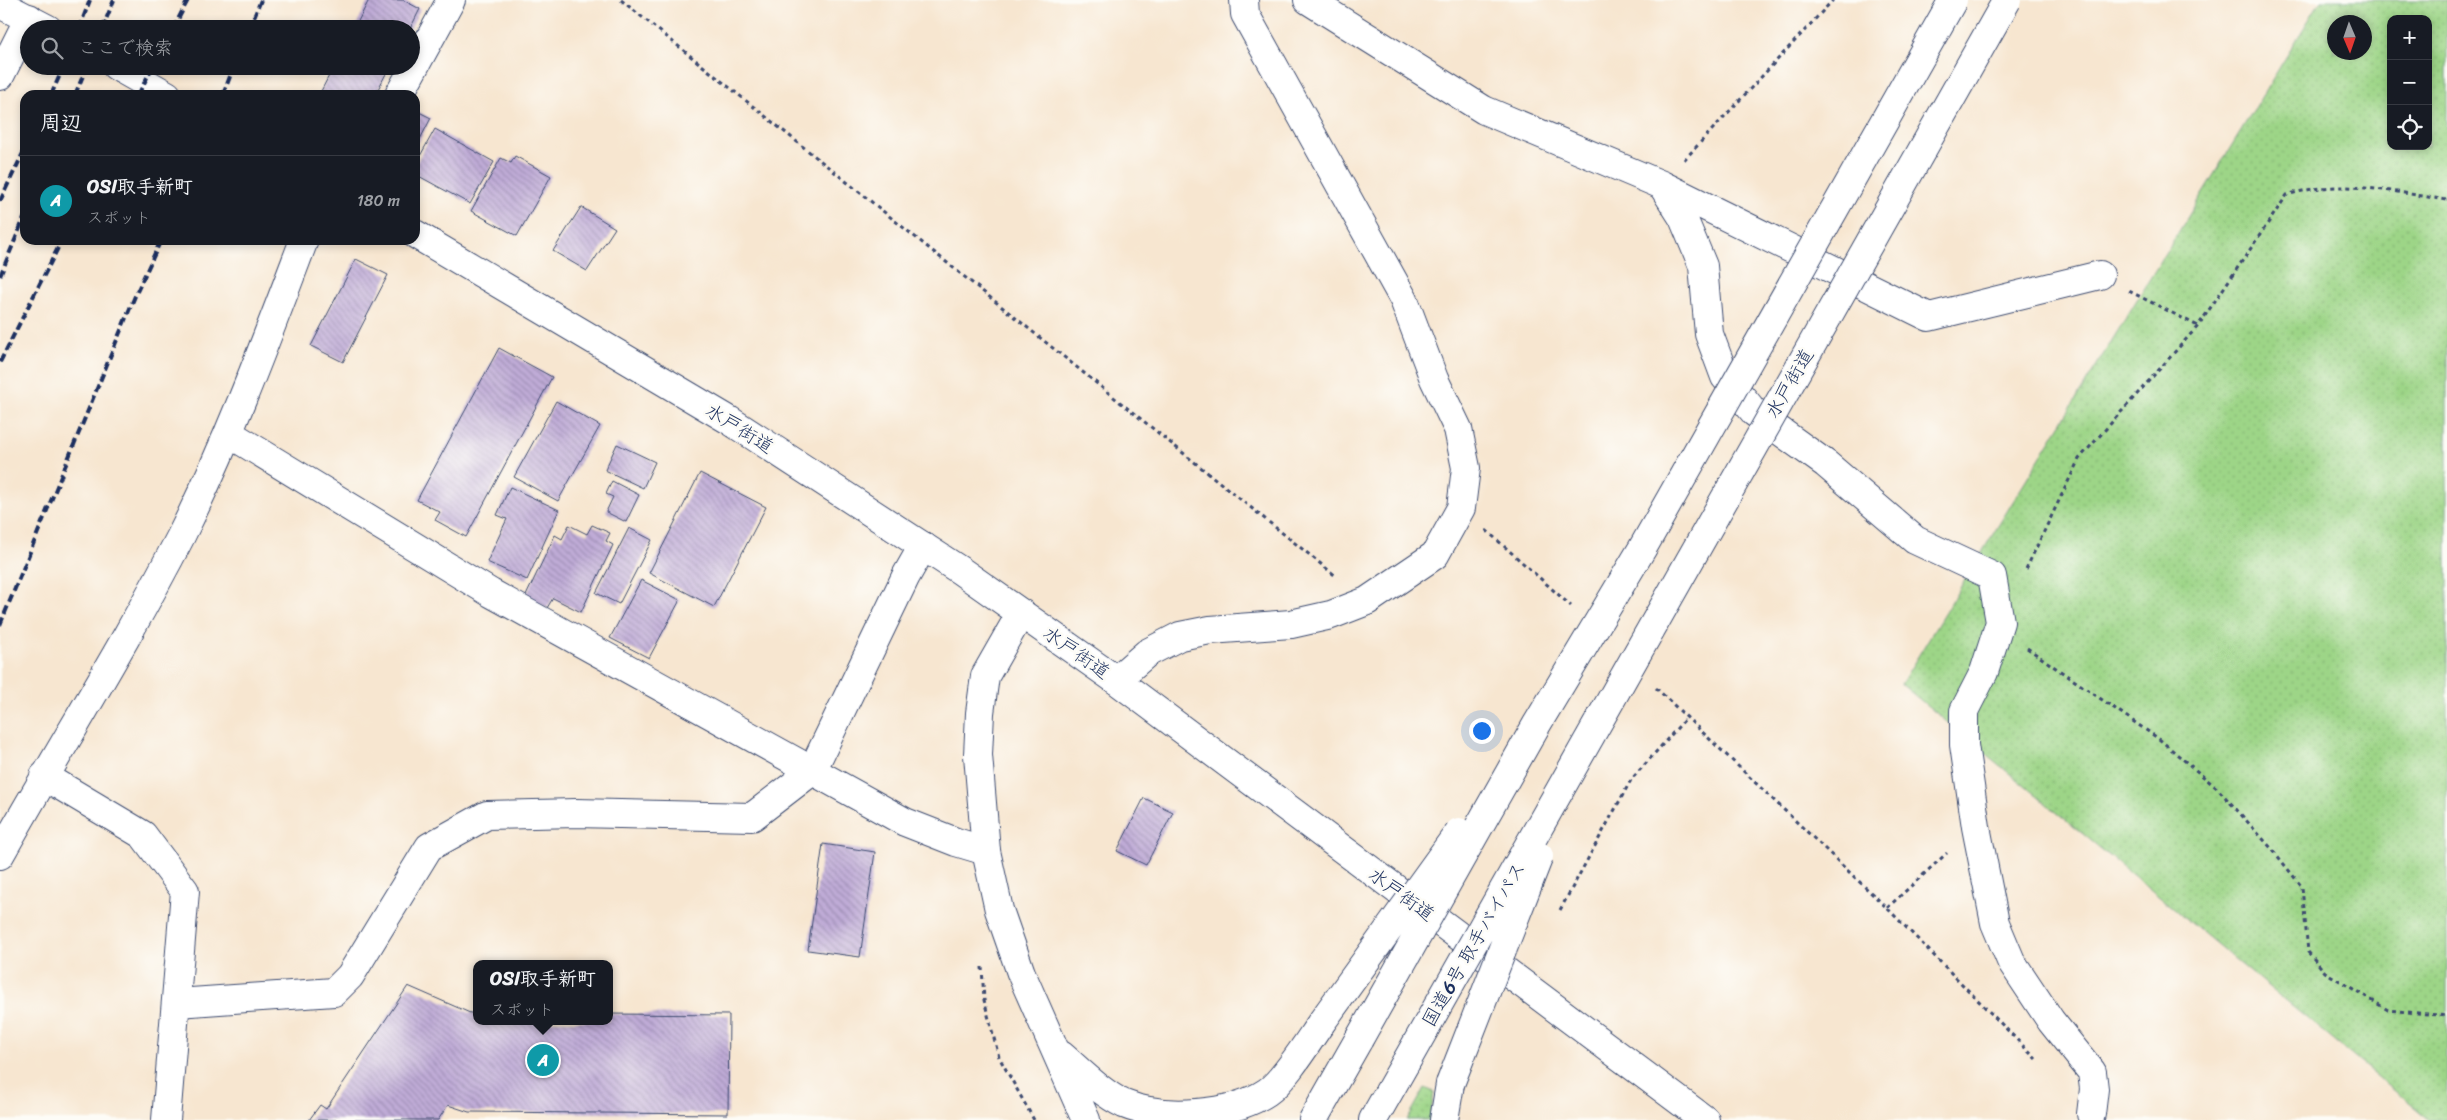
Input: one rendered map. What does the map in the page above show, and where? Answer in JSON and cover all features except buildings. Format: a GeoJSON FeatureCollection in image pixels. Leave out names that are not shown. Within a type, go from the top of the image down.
{"type":"FeatureCollection","features":[{"type":"Feature","properties":{"kind":"main road"},"geometry":{"type":"LineString","coordinates":[[420,56],[451,0]]}},
{"type":"Feature","properties":{"kind":"main road"},"geometry":{"type":"LineString","coordinates":[[1116,680],[1147,653],[1180,636],[1210,630],[1291,624],[1331,615],[1367,601],[1434,555],[1461,508],[1466,468],[1458,429],[1434,379],[1404,300],[1245,14],[1244,0]]}},
{"type":"Feature","properties":{"kind":"main road"},"geometry":{"type":"LineString","coordinates":[[1308,0],[1484,110],[1662,185],[1929,317],[2100,275]]}},
{"type":"Feature","properties":{"kind":"main road"},"geometry":{"type":"LineString","coordinates":[[1313,1120],[1538,724],[1642,549],[1953,0]]}},
{"type":"Feature","properties":{"kind":"main road","name":"水戸街道"},"geometry":{"type":"LineString","coordinates":[[1574,769],[1720,504],[2007,0]]}},
{"type":"Feature","properties":{"kind":"main road"},"geometry":{"type":"LineString","coordinates":[[0,4],[33,20]]}},
{"type":"Feature","properties":{"kind":"main road"},"geometry":{"type":"LineString","coordinates":[[0,76],[20,49]]}},
{"type":"Feature","properties":{"kind":"main road"},"geometry":{"type":"LineString","coordinates":[[132,75],[158,90]]}},
{"type":"Feature","properties":{"kind":"main road"},"geometry":{"type":"LineString","coordinates":[[401,90],[409,75]]}},
{"type":"Feature","properties":{"kind":"main road"},"geometry":{"type":"LineString","coordinates":[[1662,185],[1683,218],[1703,266],[1710,334],[1724,377],[1755,413],[1826,464],[1915,540],[1992,576],[2000,622],[1984,672],[1964,711],[1964,745],[1976,827],[1995,923],[2011,961],[2051,1021],[2092,1072],[2094,1089],[2091,1114]]}},
{"type":"Feature","properties":{"kind":"main road","name":"水戸街道"},"geometry":{"type":"LineString","coordinates":[[420,237],[729,420],[923,546],[1021,613],[1116,680],[1705,1120]]}},
{"type":"Feature","properties":{"kind":"main road"},"geometry":{"type":"LineString","coordinates":[[0,855],[181,536],[230,434],[302,245]]}},
{"type":"Feature","properties":{"kind":"main road"},"geometry":{"type":"LineString","coordinates":[[230,434],[491,593],[904,822],[956,842],[986,851]]}},
{"type":"Feature","properties":{"kind":"main road"},"geometry":{"type":"LineString","coordinates":[[177,1003],[334,992],[350,976],[429,847],[487,815],[576,813],[752,817],[812,771],[906,576],[923,546]]}},
{"type":"Feature","properties":{"kind":"main road"},"geometry":{"type":"LineString","coordinates":[[1021,613],[985,676],[980,713],[978,755],[986,851],[999,910],[1021,972],[1086,1120]]}},
{"type":"Feature","properties":{"kind":"main road"},"geometry":{"type":"LineString","coordinates":[[1056,1051],[1105,1092],[1124,1104],[1166,1115],[1208,1114],[1268,1092],[1293,1064],[1538,724]]}},
{"type":"Feature","properties":{"kind":"main road"},"geometry":{"type":"LineString","coordinates":[[1444,1120],[1450,1084],[1574,769]]}},
{"type":"Feature","properties":{"kind":"main road","name":"国道6号 取手バイパス"},"geometry":{"type":"LineString","coordinates":[[1373,1120],[1574,769]]}},
{"type":"Feature","properties":{"kind":"main road"},"geometry":{"type":"LineString","coordinates":[[44,776],[143,835],[185,891],[166,1120]]}},
{"type":"Feature","properties":{"kind":"path"},"geometry":{"type":"LineString","coordinates":[[621,0],[1367,601]]}},
{"type":"Feature","properties":{"kind":"path"},"geometry":{"type":"LineString","coordinates":[[1662,185],[1833,0]]}},
{"type":"Feature","properties":{"kind":"path"},"geometry":{"type":"LineString","coordinates":[[2025,571],[2079,459],[2198,326],[2287,195],[2311,187],[2352,186],[2447,200]]}},
{"type":"Feature","properties":{"kind":"path"},"geometry":{"type":"LineString","coordinates":[[2100,275],[2198,326]]}},
{"type":"Feature","properties":{"kind":"path"},"geometry":{"type":"LineString","coordinates":[[1461,508],[1549,584]]}},
{"type":"Feature","properties":{"kind":"path"},"geometry":{"type":"LineString","coordinates":[[2000,622],[2018,641],[2159,739],[2218,789],[2272,849],[2302,887],[2308,952],[2325,972],[2388,1010],[2447,1016]]}},
{"type":"Feature","properties":{"kind":"path"},"geometry":{"type":"LineString","coordinates":[[1560,910],[1630,780],[1686,718]]}},
{"type":"Feature","properties":{"kind":"path"},"geometry":{"type":"LineString","coordinates":[[1704,734],[1887,908],[2039,1062]]}},
{"type":"Feature","properties":{"kind":"path"},"geometry":{"type":"LineString","coordinates":[[1887,908],[1976,827]]}},
{"type":"Feature","properties":{"kind":"path"},"geometry":{"type":"LineString","coordinates":[[982,964],[984,1000],[999,1057],[1034,1120]]}},
{"type":"Feature","properties":{"kind":"green space"},"geometry":{"type":"Polygon","coordinates":[[[2321,0],[2447,0],[2447,1120],[2430,1120],[1901,684],[2321,0]]]}},
{"type":"Feature","properties":{"kind":"green space"},"geometry":{"type":"Polygon","coordinates":[[[1425,1088],[1434,1092],[1430,1120],[1407,1120],[1425,1088]]]}},
{"type":"Feature","properties":{"kind":"railway"},"geometry":{"type":"LineString","coordinates":[[82,20],[90,0]]}},
{"type":"Feature","properties":{"kind":"railway"},"geometry":{"type":"LineString","coordinates":[[106,20],[114,0]]}},
{"type":"Feature","properties":{"kind":"railway"},"geometry":{"type":"LineString","coordinates":[[178,20],[188,0]]}},
{"type":"Feature","properties":{"kind":"railway"},"geometry":{"type":"LineString","coordinates":[[253,20],[261,0]]}},
{"type":"Feature","properties":{"kind":"railway"},"geometry":{"type":"LineString","coordinates":[[53,90],[60,75]]}},
{"type":"Feature","properties":{"kind":"railway"},"geometry":{"type":"LineString","coordinates":[[77,90],[83,75]]}},
{"type":"Feature","properties":{"kind":"railway"},"geometry":{"type":"LineString","coordinates":[[141,90],[148,75]]}},
{"type":"Feature","properties":{"kind":"railway"},"geometry":{"type":"LineString","coordinates":[[225,90],[231,75]]}},
{"type":"Feature","properties":{"kind":"railway"},"geometry":{"type":"LineString","coordinates":[[0,201],[20,159]]}},
{"type":"Feature","properties":{"kind":"railway"},"geometry":{"type":"LineString","coordinates":[[0,276],[20,228]]}},
{"type":"Feature","properties":{"kind":"railway"},"geometry":{"type":"LineString","coordinates":[[0,362],[59,245]]}},
{"type":"Feature","properties":{"kind":"railway"},"geometry":{"type":"LineString","coordinates":[[0,625],[135,296],[159,245]]}},
{"type":"Feature","properties":{"kind":"place","name":"OSI取手新町"},"geometry":{"type":"Point","coordinates":[543,1060]}}]}
